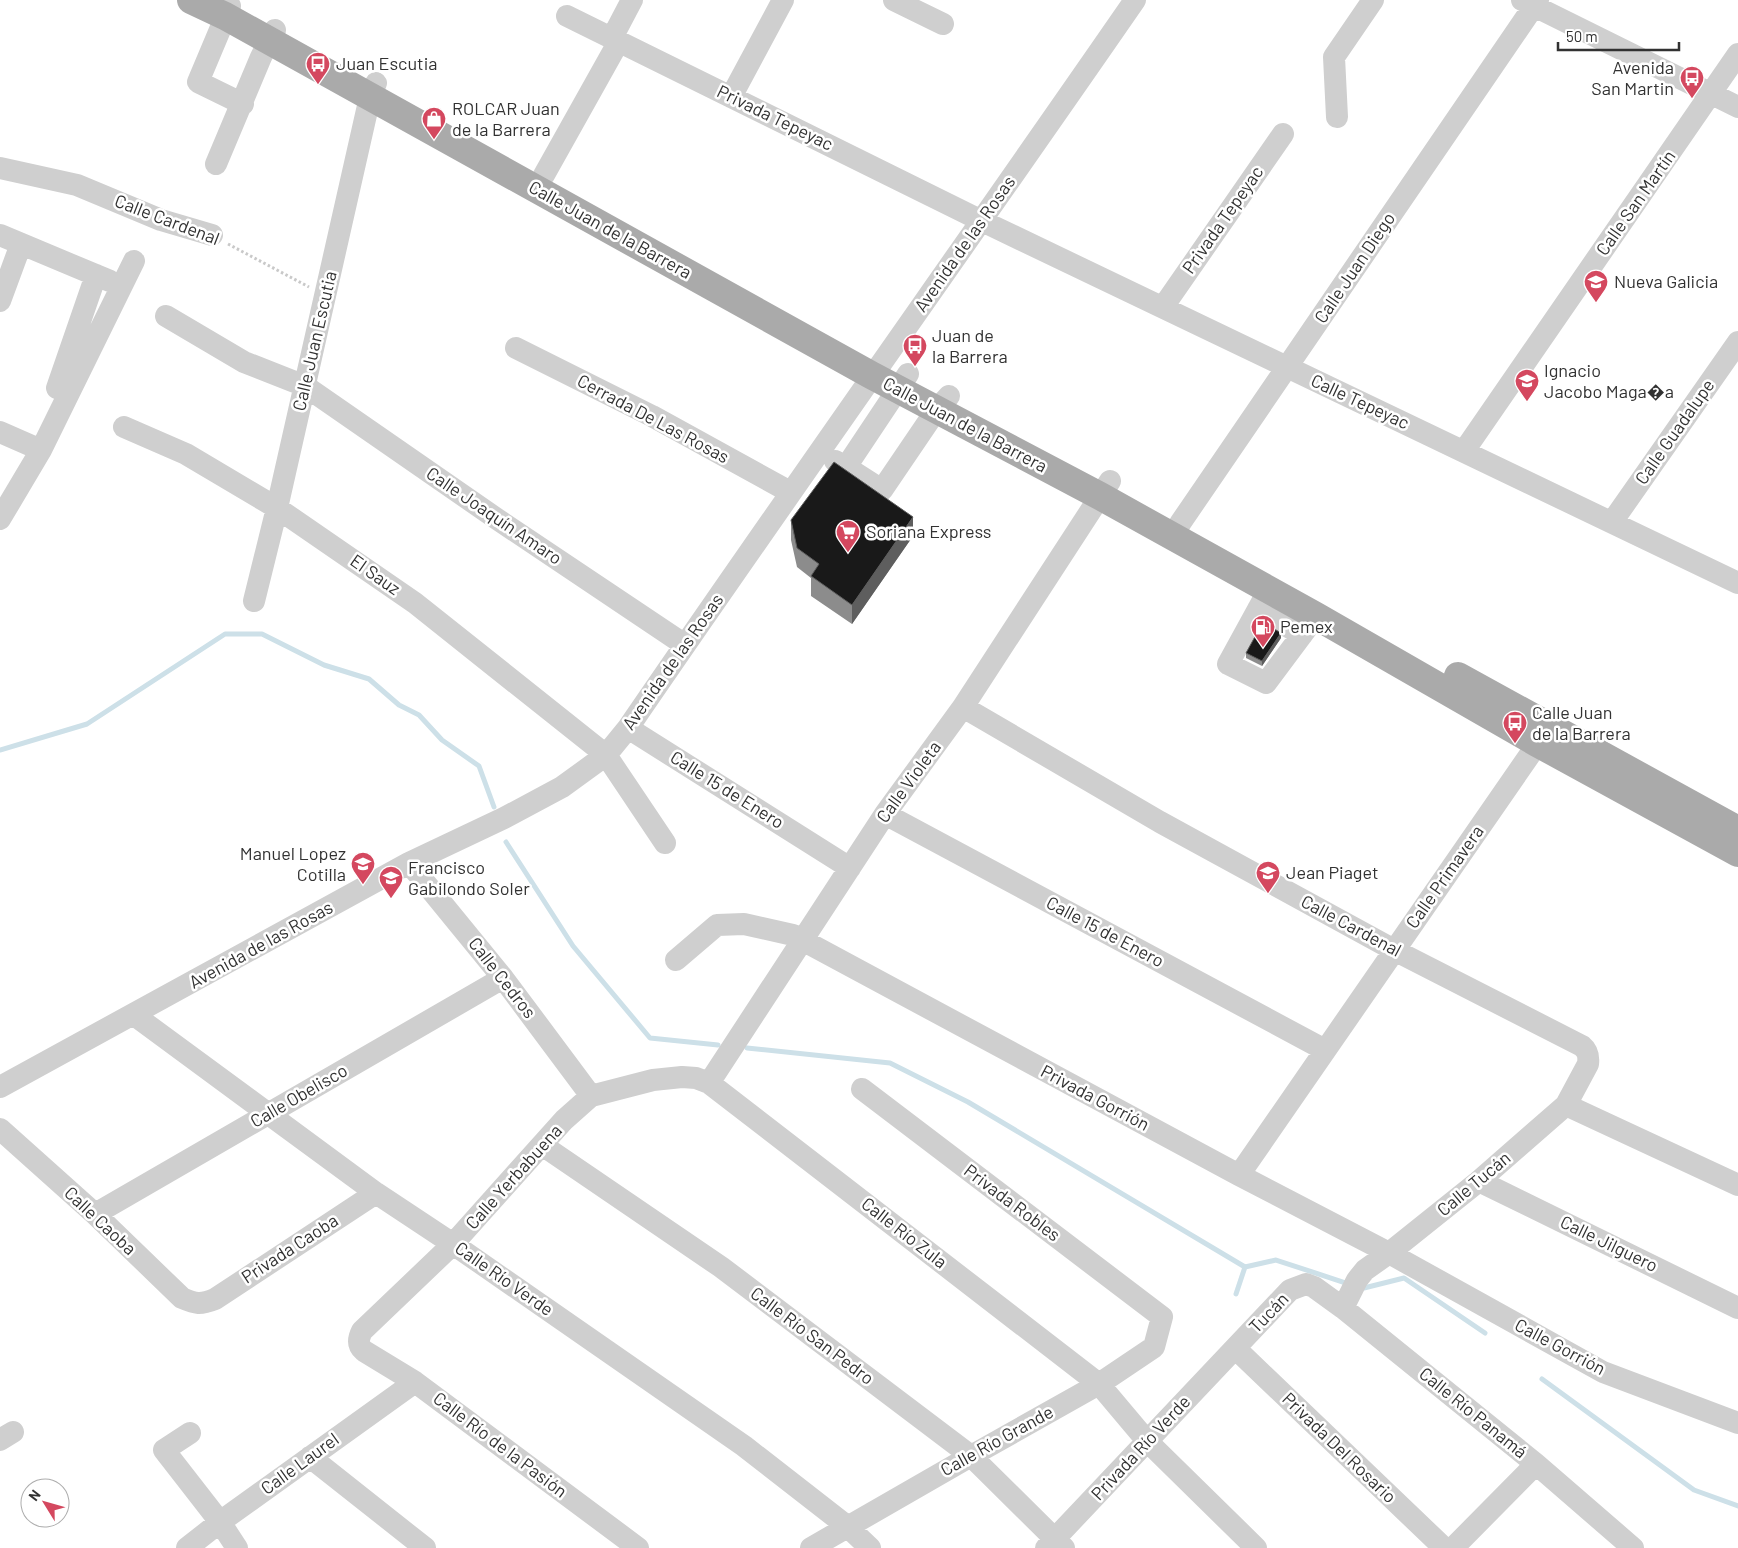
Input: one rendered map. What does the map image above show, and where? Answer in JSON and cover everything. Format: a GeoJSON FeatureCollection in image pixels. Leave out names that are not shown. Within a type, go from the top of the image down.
{"type":"FeatureCollection","features":[{"type":"Feature","properties":{"kind":"main road","name":"Calle Juan de la Barrera"},"geometry":{"type":"LineString","coordinates":[[191,0],[225,7],[272,35],[904,382],[1105,488],[1177,529],[1277,596],[1543,735],[1738,853]]}},
{"type":"Feature","properties":{"kind":"main road","name":"Calle Juan de la Barrera"},"geometry":{"type":"LineString","coordinates":[[373,90],[544,176],[877,367]]}},
{"type":"Feature","properties":{"kind":"main road","name":"Calle Juan de la Barrera"},"geometry":{"type":"LineString","coordinates":[[1277,596],[1309,625],[1543,735],[1738,830]]}},
{"type":"Feature","properties":{"kind":"street"},"geometry":{"type":"LineString","coordinates":[[544,176],[615,40],[632,0]]}},
{"type":"Feature","properties":{"kind":"street"},"geometry":{"type":"LineString","coordinates":[[731,97],[782,0]]}},
{"type":"Feature","properties":{"kind":"street"},"geometry":{"type":"LineString","coordinates":[[894,0],[943,24]]}},
{"type":"Feature","properties":{"kind":"street","name":"Avenida de las Rosas"},"geometry":{"type":"LineString","coordinates":[[0,1087],[410,863],[504,818],[562,787],[606,754],[628,728],[818,451],[1135,0]]}},
{"type":"Feature","properties":{"kind":"street"},"geometry":{"type":"LineString","coordinates":[[1337,117],[1334,57],[1373,0]]}},
{"type":"Feature","properties":{"kind":"street"},"geometry":{"type":"LineString","coordinates":[[1531,2],[1738,107]]}},
{"type":"Feature","properties":{"kind":"street","name":"Calle Juan Diego"},"geometry":{"type":"LineString","coordinates":[[1177,529],[1531,2]]}},
{"type":"Feature","properties":{"kind":"street"},"geometry":{"type":"LineString","coordinates":[[225,7],[198,82],[243,104]]}},
{"type":"Feature","properties":{"kind":"street","name":"Privada Tepeyac"},"geometry":{"type":"LineString","coordinates":[[567,16],[982,220]]}},
{"type":"Feature","properties":{"kind":"street"},"geometry":{"type":"LineString","coordinates":[[216,164],[272,35]]}},
{"type":"Feature","properties":{"kind":"street","name":"Calle San Martín"},"geometry":{"type":"LineString","coordinates":[[1464,451],[1738,54]]}},
{"type":"Feature","properties":{"kind":"street","name":"Calle Juan Escutia"},"geometry":{"type":"LineString","coordinates":[[254,600],[373,90]]}},
{"type":"Feature","properties":{"kind":"street","name":"Privada Tepeyac"},"geometry":{"type":"LineString","coordinates":[[1163,307],[1283,134]]}},
{"type":"Feature","properties":{"kind":"street","name":"Calle Cardenal"},"geometry":{"type":"LineString","coordinates":[[0,168],[77,185],[161,220],[212,235]]}},
{"type":"Feature","properties":{"kind":"street","name":"Calle Tepeyac"},"geometry":{"type":"LineString","coordinates":[[982,220],[1738,582]]}},
{"type":"Feature","properties":{"kind":"street"},"geometry":{"type":"LineString","coordinates":[[0,235],[121,286]]}},
{"type":"Feature","properties":{"kind":"street"},"geometry":{"type":"LineString","coordinates":[[0,301],[21,244]]}},
{"type":"Feature","properties":{"kind":"street"},"geometry":{"type":"LineString","coordinates":[[0,519],[41,450],[134,261]]}},
{"type":"Feature","properties":{"kind":"street"},"geometry":{"type":"LineString","coordinates":[[56,418],[52,412],[52,403],[96,275]]}},
{"type":"Feature","properties":{"kind":"street","name":"Calle Joaquín Amaro"},"geometry":{"type":"LineString","coordinates":[[166,316],[244,362],[305,386],[685,645]]}},
{"type":"Feature","properties":{"kind":"street","name":"Calle Guadalupe"},"geometry":{"type":"LineString","coordinates":[[1612,522],[1738,342]]}},
{"type":"Feature","properties":{"kind":"street","name":"Cerrada De Las Rosas"},"geometry":{"type":"LineString","coordinates":[[516,348],[652,416],[790,492]]}},
{"type":"Feature","properties":{"kind":"street"},"geometry":{"type":"LineString","coordinates":[[846,467],[904,382]]}},
{"type":"Feature","properties":{"kind":"street"},"geometry":{"type":"LineString","coordinates":[[818,451],[882,490],[943,403]]}},
{"type":"Feature","properties":{"kind":"street","name":"El Sauz"},"geometry":{"type":"LineString","coordinates":[[124,427],[186,454],[277,508],[415,603],[606,754],[665,843]]}},
{"type":"Feature","properties":{"kind":"street"},"geometry":{"type":"LineString","coordinates":[[0,432],[41,450]]}},
{"type":"Feature","properties":{"kind":"street","name":"Calle Violeta"},"geometry":{"type":"LineString","coordinates":[[709,1083],[885,814],[963,706],[1105,488]]}},
{"type":"Feature","properties":{"kind":"street"},"geometry":{"type":"LineString","coordinates":[[1277,596],[1228,664],[1266,683],[1309,625]]}},
{"type":"Feature","properties":{"kind":"street","name":"Calle Cardenal"},"geometry":{"type":"LineString","coordinates":[[963,706],[1160,822],[1394,950],[1582,1046],[1586,1050]]}},
{"type":"Feature","properties":{"kind":"street","name":"Calle 15 de Enero"},"geometry":{"type":"LineString","coordinates":[[628,728],[850,868]]}},
{"type":"Feature","properties":{"kind":"street","name":"Calle Primavera"},"geometry":{"type":"LineString","coordinates":[[1239,1175],[1543,735]]}},
{"type":"Feature","properties":{"kind":"street","name":"Calle 15 de Enero"},"geometry":{"type":"LineString","coordinates":[[885,814],[1325,1050]]}},
{"type":"Feature","properties":{"kind":"street","name":"Calle Cedros"},"geometry":{"type":"LineString","coordinates":[[410,863],[504,978],[591,1096]]}},
{"type":"Feature","properties":{"kind":"street","name":"Privada Gorrión"},"geometry":{"type":"LineString","coordinates":[[676,960],[718,925],[744,924],[793,935],[1239,1175],[1389,1253]]}},
{"type":"Feature","properties":{"kind":"street","name":"Calle Obelisco"},"geometry":{"type":"LineString","coordinates":[[95,1214],[504,978]]}},
{"type":"Feature","properties":{"kind":"street","name":"Calle Río Verde"},"geometry":{"type":"LineString","coordinates":[[134,1015],[376,1193],[453,1244],[744,1446],[848,1527],[870,1548]]}},
{"type":"Feature","properties":{"kind":"street","name":"Calle Tucán"},"geometry":{"type":"LineString","coordinates":[[1342,1308],[1356,1280],[1365,1270],[1480,1181],[1566,1105],[1588,1064],[1589,1057],[1586,1050]]}},
{"type":"Feature","properties":{"kind":"street","name":"Calle Yerbabuena"},"geometry":{"type":"LineString","coordinates":[[360,1347],[358,1338],[362,1332],[453,1244],[564,1120],[591,1096],[653,1080],[682,1077],[696,1078],[709,1083]]}},
{"type":"Feature","properties":{"kind":"street","name":"Calle Río Zula"},"geometry":{"type":"LineString","coordinates":[[709,1083],[1099,1384],[1147,1441],[1256,1548]]}},
{"type":"Feature","properties":{"kind":"street","name":"Privada Robles"},"geometry":{"type":"LineString","coordinates":[[862,1089],[1162,1317]]}},
{"type":"Feature","properties":{"kind":"street"},"geometry":{"type":"LineString","coordinates":[[1566,1105],[1738,1185]]}},
{"type":"Feature","properties":{"kind":"street","name":"Calle Caoba"},"geometry":{"type":"LineString","coordinates":[[0,1129],[95,1214],[182,1298],[194,1303],[204,1304]]}},
{"type":"Feature","properties":{"kind":"street","name":"Calle Río San Pedro"},"geometry":{"type":"LineString","coordinates":[[542,1146],[721,1267],[971,1456],[1055,1545]]}},
{"type":"Feature","properties":{"kind":"street","name":"Calle Jilguero"},"geometry":{"type":"LineString","coordinates":[[1480,1181],[1738,1308]]}},
{"type":"Feature","properties":{"kind":"street","name":"Privada Caoba"},"geometry":{"type":"LineString","coordinates":[[204,1304],[215,1299],[376,1193]]}},
{"type":"Feature","properties":{"kind":"street","name":"Calle Gorrión"},"geometry":{"type":"LineString","coordinates":[[1389,1253],[1603,1372],[1738,1423]]}},
{"type":"Feature","properties":{"kind":"street","name":"Calle Río Panamá"},"geometry":{"type":"LineString","coordinates":[[1306,1284],[1314,1287],[1342,1308],[1536,1464],[1633,1548]]}},
{"type":"Feature","properties":{"kind":"street","name":"Tucán"},"geometry":{"type":"LineString","coordinates":[[1235,1348],[1290,1290],[1306,1284]]}},
{"type":"Feature","properties":{"kind":"street","name":"Calle Río Grande"},"geometry":{"type":"LineString","coordinates":[[812,1548],[1099,1384],[1154,1347],[1162,1317]]}},
{"type":"Feature","properties":{"kind":"street","name":"Calle Río de la Pasión"},"geometry":{"type":"LineString","coordinates":[[360,1347],[415,1382],[638,1548]]}},
{"type":"Feature","properties":{"kind":"street","name":"Privada Río Verde"},"geometry":{"type":"LineString","coordinates":[[1055,1545],[1147,1441],[1235,1348]]}},
{"type":"Feature","properties":{"kind":"street","name":"Privada Del Rosario"},"geometry":{"type":"LineString","coordinates":[[1235,1348],[1444,1548]]}},
{"type":"Feature","properties":{"kind":"street","name":"Calle Laurel"},"geometry":{"type":"LineString","coordinates":[[186,1548],[415,1382]]}},
{"type":"Feature","properties":{"kind":"street"},"geometry":{"type":"LineString","coordinates":[[190,1433],[164,1450],[220,1522],[236,1548]]}},
{"type":"Feature","properties":{"kind":"street"},"geometry":{"type":"LineString","coordinates":[[310,1457],[426,1548]]}},
{"type":"Feature","properties":{"kind":"street"},"geometry":{"type":"LineString","coordinates":[[1453,1548],[1536,1464]]}},
{"type":"Feature","properties":{"kind":"path","name":"Calle Cardenal"},"geometry":{"type":"LineString","coordinates":[[212,235],[325,296]]}},
{"type":"Feature","properties":{"kind":"building","name":"Soriana Express"},"geometry":{"type":"Polygon","coordinates":[[[834,462],[913,517],[852,605],[811,576],[819,564],[797,548],[791,520],[834,462]]]}},
{"type":"Feature","properties":{"kind":"building"},"geometry":{"type":"Polygon","coordinates":[[[1263,622],[1281,633],[1262,661],[1246,653],[1263,622]]]}},
{"type":"Feature","properties":{"kind":"waterway"},"geometry":{"type":"LineString","coordinates":[[0,750],[87,724],[225,634],[262,634],[324,665],[369,679],[399,705],[419,715],[442,740],[479,766],[494,807]]}},
{"type":"Feature","properties":{"kind":"waterway"},"geometry":{"type":"LineString","coordinates":[[506,842],[573,946],[650,1038],[718,1045]]}},
{"type":"Feature","properties":{"kind":"waterway"},"geometry":{"type":"LineString","coordinates":[[747,1048],[890,1063],[968,1102],[1245,1267],[1276,1260],[1349,1284]]}},
{"type":"Feature","properties":{"kind":"waterway"},"geometry":{"type":"LineString","coordinates":[[1236,1294],[1245,1267]]}},
{"type":"Feature","properties":{"kind":"waterway"},"geometry":{"type":"LineString","coordinates":[[1364,1288],[1404,1278],[1485,1333]]}},
{"type":"Feature","properties":{"kind":"waterway"},"geometry":{"type":"LineString","coordinates":[[1542,1379],[1694,1490],[1738,1506]]}},
{"type":"Feature","properties":{"kind":"place","name":"Juan Escutia"},"geometry":{"type":"Point","coordinates":[318,85]}},
{"type":"Feature","properties":{"kind":"place","name":"Avenida San Martin"},"geometry":{"type":"Point","coordinates":[1692,99]}},
{"type":"Feature","properties":{"kind":"place","name":"ROLCAR Juan de la Barrera"},"geometry":{"type":"Point","coordinates":[434,140]}},
{"type":"Feature","properties":{"kind":"place","name":"Nueva Galicia"},"geometry":{"type":"Point","coordinates":[1596,303]}},
{"type":"Feature","properties":{"kind":"place","name":"Juan de la Barrera"},"geometry":{"type":"Point","coordinates":[915,367]}},
{"type":"Feature","properties":{"kind":"place","name":"Ignacio Jacobo Maga�a"},"geometry":{"type":"Point","coordinates":[1527,402]}},
{"type":"Feature","properties":{"kind":"place","name":"Soriana Express"},"geometry":{"type":"Point","coordinates":[848,553]}},
{"type":"Feature","properties":{"kind":"place","name":"Pemex"},"geometry":{"type":"Point","coordinates":[1263,648]}},
{"type":"Feature","properties":{"kind":"place","name":"Calle Juan de la Barrera"},"geometry":{"type":"Point","coordinates":[1515,744]}},
{"type":"Feature","properties":{"kind":"place","name":"Manuel Lopez Cotilla"},"geometry":{"type":"Point","coordinates":[363,885]}},
{"type":"Feature","properties":{"kind":"place","name":"Jean Piaget"},"geometry":{"type":"Point","coordinates":[1268,894]}},
{"type":"Feature","properties":{"kind":"place","name":"Francisco Gabilondo Soler"},"geometry":{"type":"Point","coordinates":[391,899]}}]}
